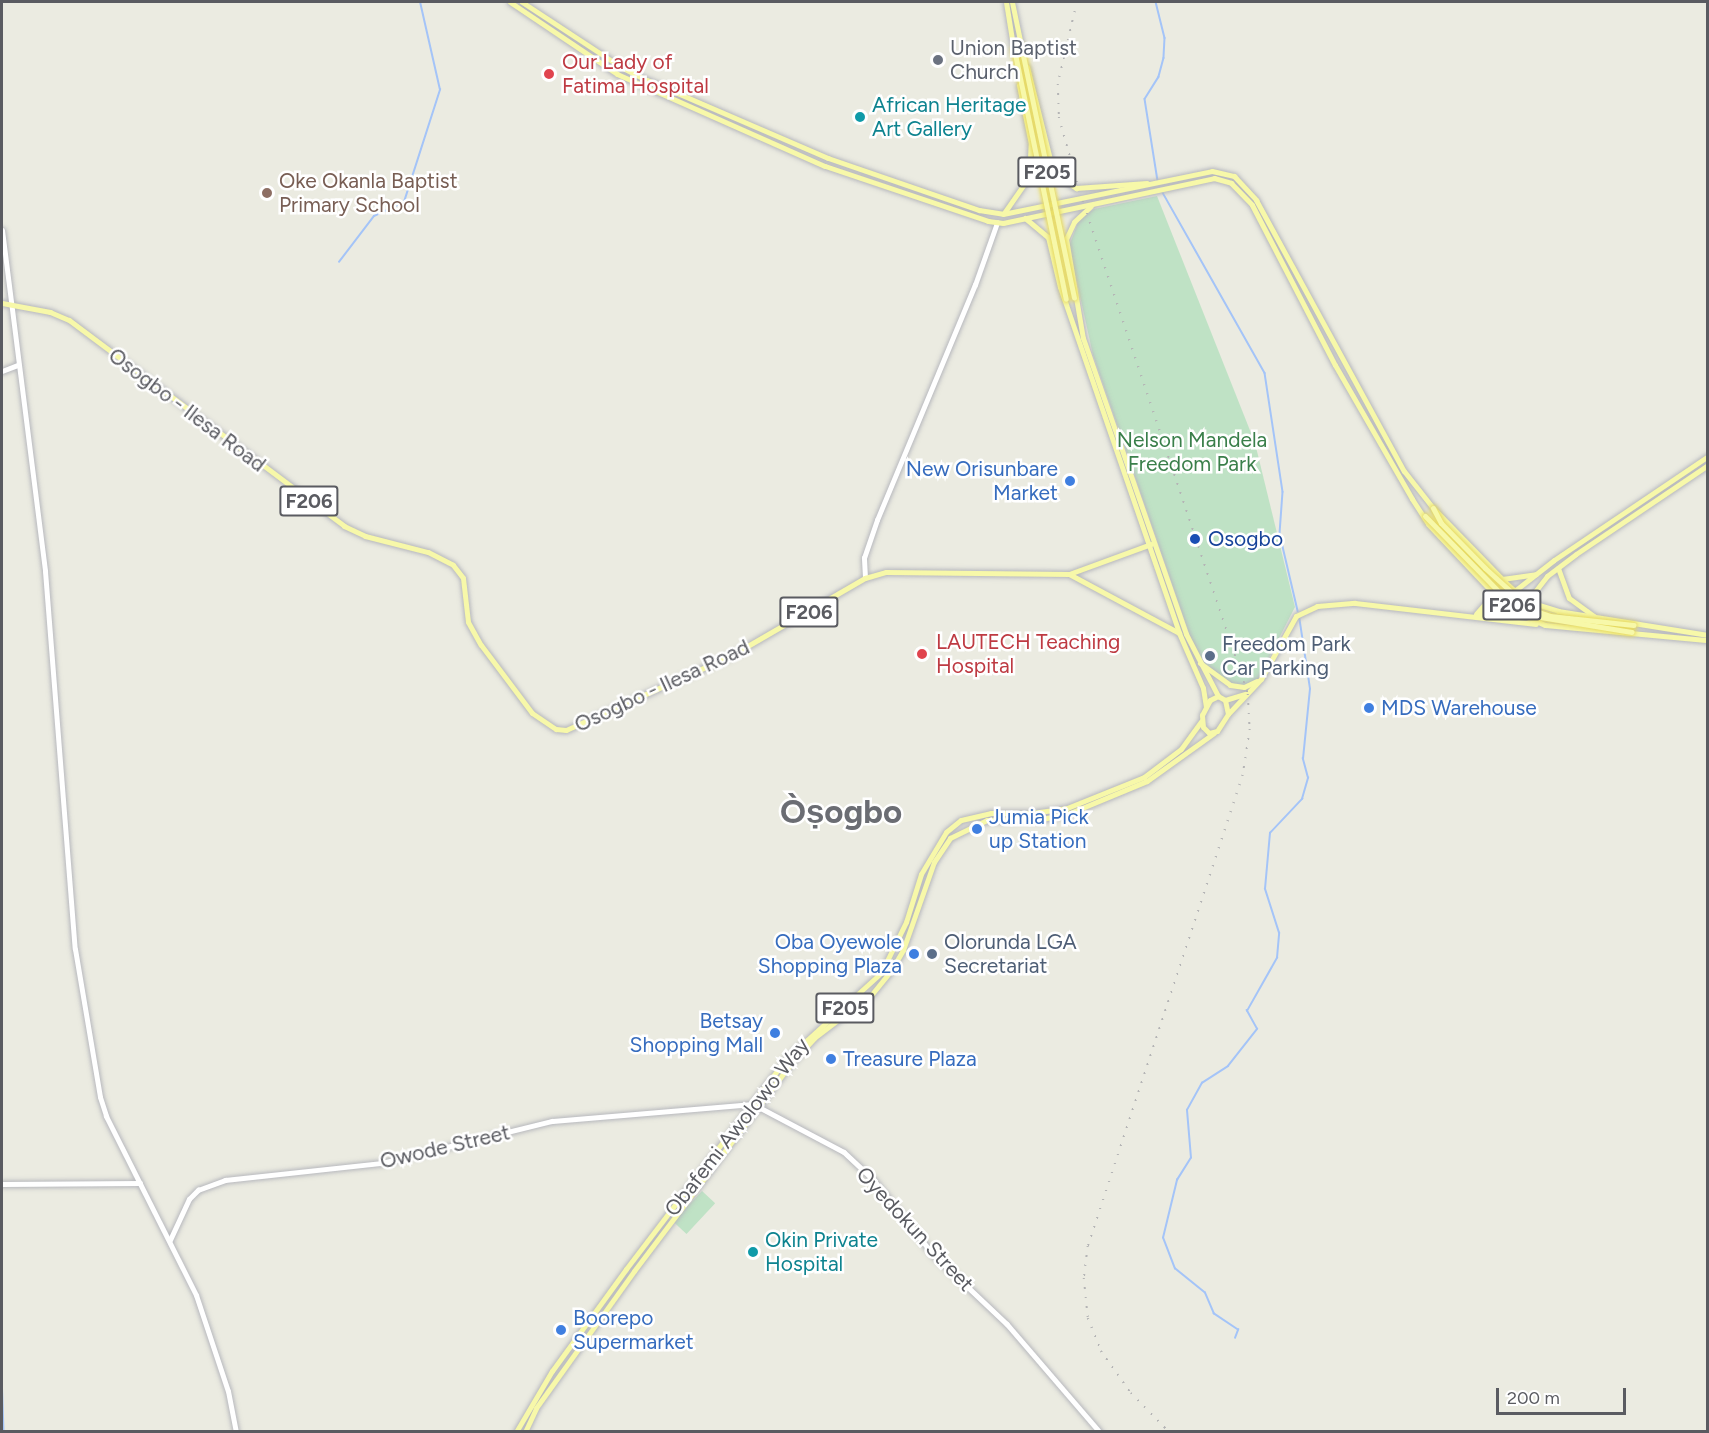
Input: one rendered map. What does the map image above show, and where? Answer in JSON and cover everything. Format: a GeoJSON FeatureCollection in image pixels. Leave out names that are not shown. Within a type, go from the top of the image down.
{"type":"FeatureCollection","features":[{"type":"Feature","properties":{"kind":"main road"},"geometry":{"type":"LineString","coordinates":[[510,2],[617,74],[825,166],[997,223],[1215,178],[1231,183],[1245,194],[1393,469],[1425,516],[1506,603],[1510,611],[1519,613],[1541,625],[1615,634],[1632,632]]}},
{"type":"Feature","properties":{"kind":"main road"},"geometry":{"type":"LineString","coordinates":[[522,2],[621,67],[687,98],[838,162],[979,210],[1003,214],[1212,171],[1225,172],[1242,182],[1256,200],[1404,471],[1433,508],[1526,601],[1634,625]]}},
{"type":"Feature","properties":{"kind":"main road"},"geometry":{"type":"LineString","coordinates":[[1006,2],[1052,167],[1058,176],[1076,188],[1121,182],[1153,184]]}},
{"type":"Feature","properties":{"kind":"main road","name":"F205"},"geometry":{"type":"LineString","coordinates":[[1012,2],[1018,48],[1066,299],[1153,543],[1198,661],[1218,696],[1206,707]]}},
{"type":"Feature","properties":{"kind":"main road"},"geometry":{"type":"LineString","coordinates":[[1003,214],[1019,196],[1029,177],[1030,144],[1018,48]]}},
{"type":"Feature","properties":{"kind":"main road","name":"F205"},"geometry":{"type":"LineString","coordinates":[[1018,48],[1074,297]]}},
{"type":"Feature","properties":{"kind":"main road"},"geometry":{"type":"LineString","coordinates":[[1092,205],[1067,234],[1074,297],[1083,338],[1153,543]]}},
{"type":"Feature","properties":{"kind":"main road"},"geometry":{"type":"LineString","coordinates":[[1025,218],[1048,237],[1066,299]]}},
{"type":"Feature","properties":{"kind":"main road"},"geometry":{"type":"LineString","coordinates":[[2,230],[45,571],[79,981],[103,1106],[170,1240],[212,1340],[237,1431]]}},
{"type":"Feature","properties":{"kind":"main road","name":"Osogbo - Ilesa Road"},"geometry":{"type":"LineString","coordinates":[[2,303],[69,320],[344,526],[365,536],[428,552],[453,565],[463,578],[468,622],[481,645],[532,713],[556,729],[566,730],[732,655],[865,578],[901,570],[1069,574],[1179,633]]}},
{"type":"Feature","properties":{"kind":"main road"},"geometry":{"type":"LineString","coordinates":[[2,370],[18,365]]}},
{"type":"Feature","properties":{"kind":"main road"},"geometry":{"type":"LineString","coordinates":[[1362,412],[1368,408]]}},
{"type":"Feature","properties":{"kind":"main road"},"geometry":{"type":"LineString","coordinates":[[1506,603],[1508,596],[1538,573],[1707,456]]}},
{"type":"Feature","properties":{"kind":"main road"},"geometry":{"type":"LineString","coordinates":[[1511,621],[1536,589],[1558,567],[1707,465]]}},
{"type":"Feature","properties":{"kind":"main road","name":"F206"},"geometry":{"type":"LineString","coordinates":[[1433,508],[1441,523],[1530,609],[1550,616],[1707,635]]}},
{"type":"Feature","properties":{"kind":"main road","name":"F206"},"geometry":{"type":"LineString","coordinates":[[1425,516],[1512,604],[1528,615],[1632,632],[1707,640]]}},
{"type":"Feature","properties":{"kind":"main road","name":"F205"},"geometry":{"type":"LineString","coordinates":[[1153,543],[1179,633],[1203,688],[1206,707],[1201,722]]}},
{"type":"Feature","properties":{"kind":"main road","name":"F206"},"geometry":{"type":"LineString","coordinates":[[1069,574],[1153,543]]}},
{"type":"Feature","properties":{"kind":"main road"},"geometry":{"type":"LineString","coordinates":[[1558,567],[1569,598],[1596,617]]}},
{"type":"Feature","properties":{"kind":"main road"},"geometry":{"type":"LineString","coordinates":[[1495,591],[1503,580],[1538,573]]}},
{"type":"Feature","properties":{"kind":"main road"},"geometry":{"type":"LineString","coordinates":[[1475,615],[1489,599],[1489,586]]}},
{"type":"Feature","properties":{"kind":"main road","name":"F206"},"geometry":{"type":"LineString","coordinates":[[1228,714],[1261,679],[1299,614],[1327,604],[1355,603],[1475,615],[1541,625]]}},
{"type":"Feature","properties":{"kind":"main road"},"geometry":{"type":"LineString","coordinates":[[1475,615],[1506,603]]}},
{"type":"Feature","properties":{"kind":"main road"},"geometry":{"type":"LineString","coordinates":[[1198,661],[1217,678],[1237,687],[1261,679]]}},
{"type":"Feature","properties":{"kind":"main road"},"geometry":{"type":"LineString","coordinates":[[1218,696],[1226,700],[1247,694]]}},
{"type":"Feature","properties":{"kind":"main road"},"geometry":{"type":"LineString","coordinates":[[1226,700],[1228,714]]}},
{"type":"Feature","properties":{"kind":"main road","name":"F205"},"geometry":{"type":"LineString","coordinates":[[1214,733],[1228,714]]}},
{"type":"Feature","properties":{"kind":"main road"},"geometry":{"type":"LineString","coordinates":[[1201,722],[1205,730],[1214,733]]}},
{"type":"Feature","properties":{"kind":"main road","name":"Obafemi Awolowo Way"},"geometry":{"type":"LineString","coordinates":[[516,1431],[552,1371],[802,1040],[853,1001],[881,973],[906,922],[921,874],[946,832],[961,820],[991,813],[1032,813],[1067,807],[1144,777],[1181,749],[1201,722]]}},
{"type":"Feature","properties":{"kind":"main road","name":"Obafemi Awolowo Way"},"geometry":{"type":"LineString","coordinates":[[525,1431],[536,1408],[754,1104],[808,1044],[859,1005],[892,969],[903,950],[934,862],[950,838],[968,826],[987,820],[1042,819],[1070,813],[1147,781],[1214,733]]}},
{"type":"Feature","properties":{"kind":"main road"},"geometry":{"type":"LineString","coordinates":[[552,1371],[559,1377]]}},
{"type":"Feature","properties":{"kind":"street"},"geometry":{"type":"LineString","coordinates":[[865,578],[864,558],[877,520],[975,285],[997,223]]}},
{"type":"Feature","properties":{"kind":"street","name":"Owode Street"},"geometry":{"type":"LineString","coordinates":[[170,1240],[189,1198],[198,1190],[225,1180],[382,1163],[552,1121],[754,1104]]}},
{"type":"Feature","properties":{"kind":"street","name":"Oyedokun Street"},"geometry":{"type":"LineString","coordinates":[[754,1104],[844,1152],[873,1179],[933,1254],[1007,1324],[1100,1431]]}},
{"type":"Feature","properties":{"kind":"street"},"geometry":{"type":"LineString","coordinates":[[2,1184],[140,1183]]}},
{"type":"Feature","properties":{"kind":"green space","name":"Nelson Mandela Freedom Park"},"geometry":{"type":"Polygon","coordinates":[[[1157,196],[1255,443],[1295,607],[1254,687],[1240,690],[1217,677],[1198,659],[1093,355],[1069,246],[1079,220],[1094,209],[1157,196]]]}},
{"type":"Feature","properties":{"kind":"green space"},"geometry":{"type":"Polygon","coordinates":[[[702,1191],[715,1203],[687,1234],[673,1222],[702,1191]]]}},
{"type":"Feature","properties":{"kind":"waterway"},"geometry":{"type":"LineString","coordinates":[[339,262],[374,216],[404,202],[440,90],[420,2]]}},
{"type":"Feature","properties":{"kind":"waterway"},"geometry":{"type":"LineString","coordinates":[[1156,2],[1165,38],[1164,58],[1159,77],[1145,99],[1158,181]]}},
{"type":"Feature","properties":{"kind":"waterway"},"geometry":{"type":"LineString","coordinates":[[1162,191],[1265,373],[1283,492],[1280,534],[1298,611]]}},
{"type":"Feature","properties":{"kind":"waterway"},"geometry":{"type":"LineString","coordinates":[[1235,1338],[1238,1330],[1214,1314],[1205,1293],[1175,1269],[1163,1238],[1177,1180],[1191,1158],[1187,1110],[1202,1083],[1228,1066],[1257,1029],[1247,1011],[1277,958],[1279,933],[1265,889],[1270,833],[1302,799],[1308,778],[1303,759],[1310,689],[1299,616]]}},
{"type":"Feature","properties":{"kind":"waterway"},"geometry":{"type":"LineString","coordinates":[[2,1250],[2,1320]]}},
{"type":"Feature","properties":{"kind":"waterway"},"geometry":{"type":"LineString","coordinates":[[2,1374],[4,1432]]}},
{"type":"Feature","properties":{"kind":"railway"},"geometry":{"type":"LineString","coordinates":[[1077,2],[1058,84],[1059,117],[1078,185]]}},
{"type":"Feature","properties":{"kind":"railway"},"geometry":{"type":"LineString","coordinates":[[1087,213],[1248,694],[1250,729],[1243,775],[1088,1246],[1084,1278],[1088,1318],[1101,1351],[1131,1393],[1169,1432]]}},
{"type":"Feature","properties":{"kind":"place","name":"Union Baptist Church"},"geometry":{"type":"Point","coordinates":[938,60]}},
{"type":"Feature","properties":{"kind":"place","name":"Our Lady of Fatima Hospital"},"geometry":{"type":"Point","coordinates":[549,74]}},
{"type":"Feature","properties":{"kind":"place","name":"African Heritage Art Gallery"},"geometry":{"type":"Point","coordinates":[860,117]}},
{"type":"Feature","properties":{"kind":"place","name":"Oke Okanla Baptist Primary School"},"geometry":{"type":"Point","coordinates":[267,193]}},
{"type":"Feature","properties":{"kind":"place","name":"New Orisunbare Market"},"geometry":{"type":"Point","coordinates":[1070,481]}},
{"type":"Feature","properties":{"kind":"place","name":"Osogbo"},"geometry":{"type":"Point","coordinates":[1195,539]}},
{"type":"Feature","properties":{"kind":"place","name":"LAUTECH Teaching Hospital"},"geometry":{"type":"Point","coordinates":[922,654]}},
{"type":"Feature","properties":{"kind":"place","name":"Freedom Park Car Parking"},"geometry":{"type":"Point","coordinates":[1210,656]}},
{"type":"Feature","properties":{"kind":"place","name":"MDS Warehouse"},"geometry":{"type":"Point","coordinates":[1369,708]}},
{"type":"Feature","properties":{"kind":"place","name":"Jumia Pick up Station"},"geometry":{"type":"Point","coordinates":[977,829]}},
{"type":"Feature","properties":{"kind":"place","name":"Oba Oyewole Shopping Plaza"},"geometry":{"type":"Point","coordinates":[914,954]}},
{"type":"Feature","properties":{"kind":"place","name":"Olorunda LGA Secretariat"},"geometry":{"type":"Point","coordinates":[932,954]}},
{"type":"Feature","properties":{"kind":"place","name":"Betsay Shopping Mall"},"geometry":{"type":"Point","coordinates":[775,1033]}},
{"type":"Feature","properties":{"kind":"place","name":"Treasure Plaza"},"geometry":{"type":"Point","coordinates":[831,1059]}},
{"type":"Feature","properties":{"kind":"place","name":"Okin Private Hospital"},"geometry":{"type":"Point","coordinates":[753,1252]}},
{"type":"Feature","properties":{"kind":"place","name":"Boorepo Supermarket"},"geometry":{"type":"Point","coordinates":[561,1330]}},
{"type":"Feature","properties":{"kind":"district","name":"Òṣogbo"},"geometry":{"type":"Point","coordinates":[841,812]}}]}
